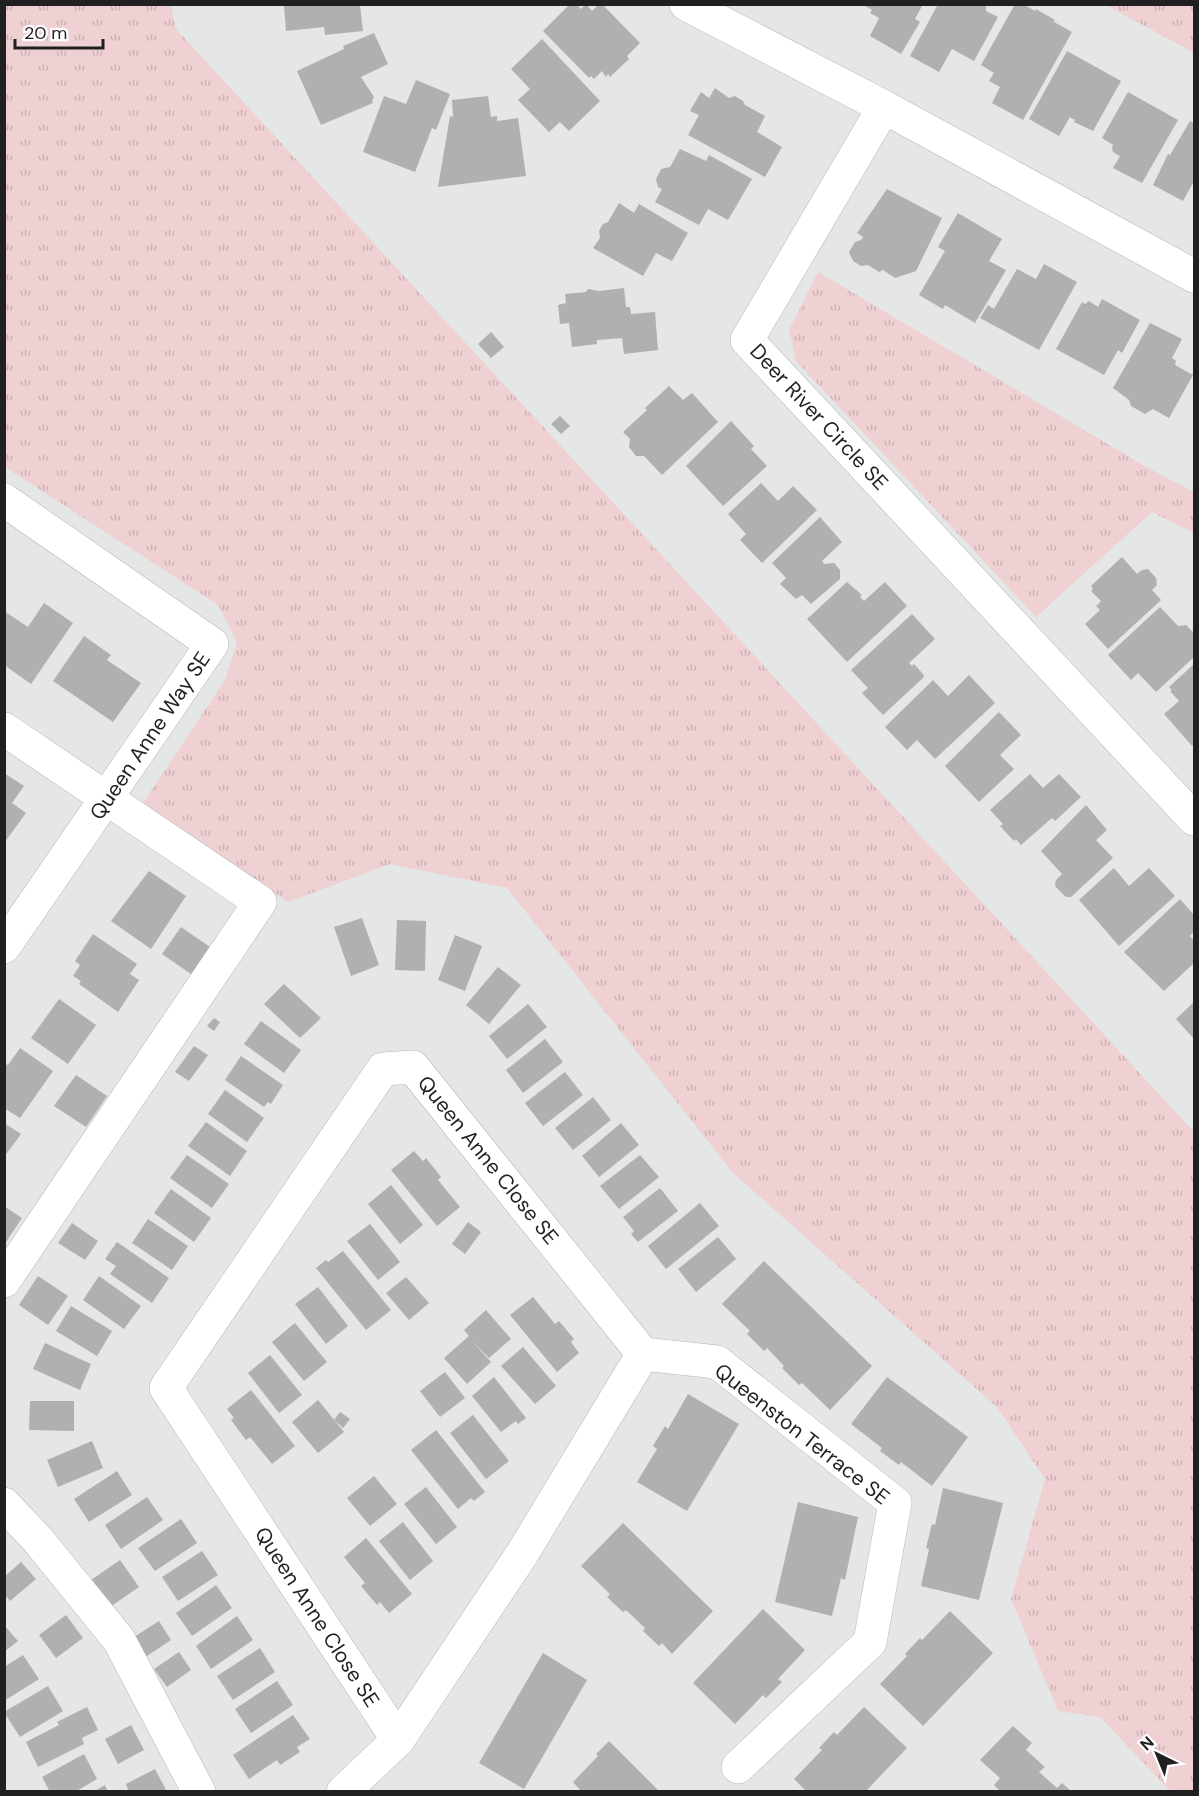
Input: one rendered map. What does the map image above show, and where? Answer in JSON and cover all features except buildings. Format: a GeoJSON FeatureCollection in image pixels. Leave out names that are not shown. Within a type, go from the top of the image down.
{"type":"FeatureCollection","features":[{"type":"Feature","properties":{"kind":"street"},"geometry":{"type":"LineString","coordinates":[[686,4],[884,107],[1194,276]]}},
{"type":"Feature","properties":{"kind":"street","name":"Deer River Circle SE"},"geometry":{"type":"LineString","coordinates":[[884,107],[747,340],[1194,819]]}},
{"type":"Feature","properties":{"kind":"street","name":"Queen Anne Way SE"},"geometry":{"type":"LineString","coordinates":[[4,500],[212,644],[4,947]]}},
{"type":"Feature","properties":{"kind":"street"},"geometry":{"type":"LineString","coordinates":[[4,729],[260,902],[4,1281]]}},
{"type":"Feature","properties":{"kind":"street","name":"Queen Anne Close SE"},"geometry":{"type":"LineString","coordinates":[[398,1740],[166,1388],[383,1069],[413,1067],[643,1354]]}},
{"type":"Feature","properties":{"kind":"street"},"geometry":{"type":"LineString","coordinates":[[343,1791],[398,1740],[522,1554],[643,1354]]}},
{"type":"Feature","properties":{"kind":"street","name":"Queenston Terrace SE"},"geometry":{"type":"LineString","coordinates":[[643,1354],[717,1362],[894,1503],[870,1642],[738,1767]]}},
{"type":"Feature","properties":{"kind":"street"},"geometry":{"type":"LineString","coordinates":[[4,1504],[38,1540],[119,1640],[199,1791]]}},
{"type":"Feature","properties":{"kind":"green space"},"geometry":{"type":"Polygon","coordinates":[[[4,5],[171,5],[176,29],[1194,1132],[1194,1791],[1170,1791],[1100,1717],[1058,1711],[1011,1599],[1045,1479],[997,1407],[733,1173],[507,888],[390,864],[288,902],[143,803],[225,680],[237,642],[218,605],[5,467],[4,5]]]}},
{"type":"Feature","properties":{"kind":"green space"},"geometry":{"type":"Polygon","coordinates":[[[1106,5],[1194,5],[1194,53],[1106,5]]]}},
{"type":"Feature","properties":{"kind":"green space"},"geometry":{"type":"Polygon","coordinates":[[[818,272],[1148,468],[1194,492],[1194,533],[1152,512],[1036,617],[796,361],[789,330],[818,272]]]}}]}
